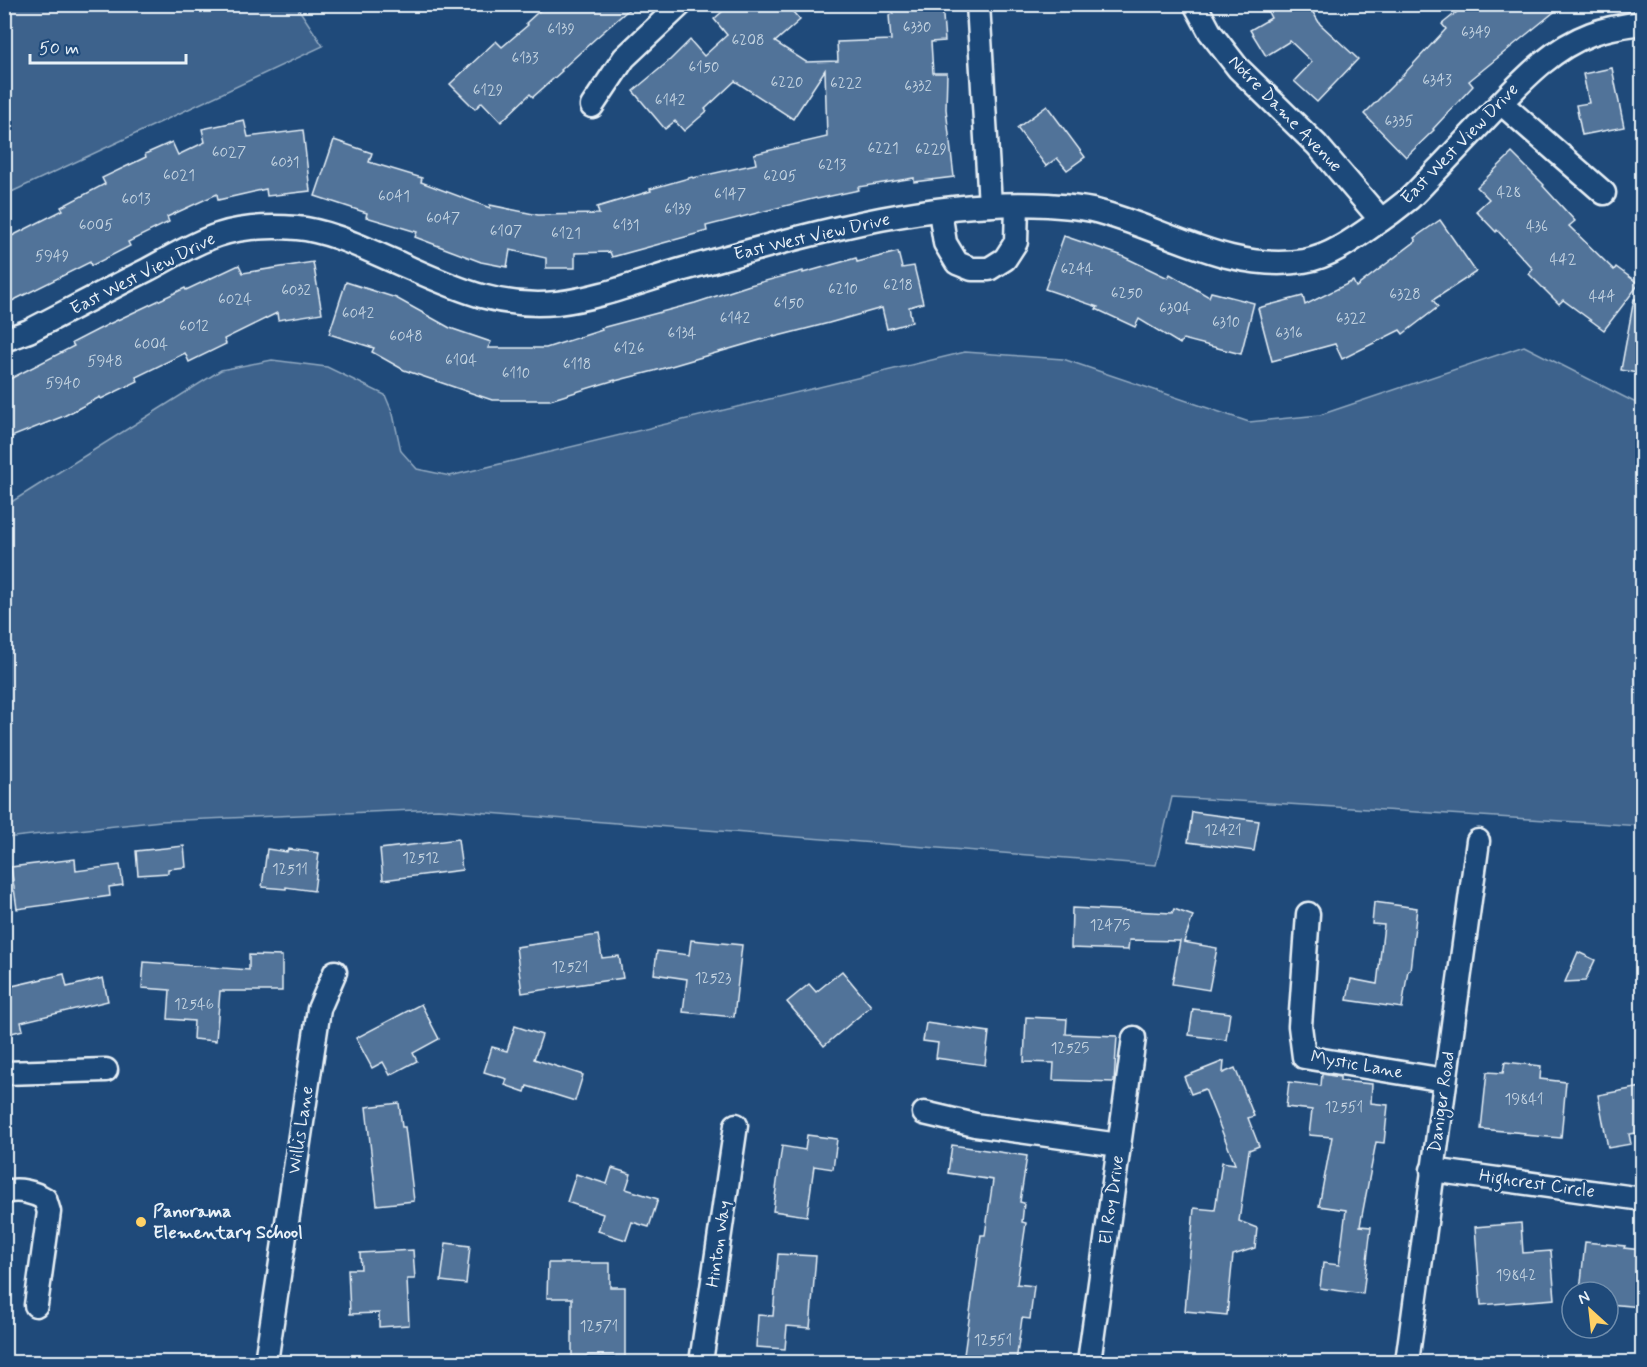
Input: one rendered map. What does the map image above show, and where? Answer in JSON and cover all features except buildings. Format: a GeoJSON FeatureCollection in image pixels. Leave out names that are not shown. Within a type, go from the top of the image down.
{"type":"FeatureCollection","features":[{"type":"Feature","properties":{"kind":"street"},"geometry":{"type":"LineString","coordinates":[[592,106],[624,58],[681,4]]}},
{"type":"Feature","properties":{"kind":"street"},"geometry":{"type":"LineString","coordinates":[[978,4],[990,205]]}},
{"type":"Feature","properties":{"kind":"street","name":"Notre Dame Avenue"},"geometry":{"type":"LineString","coordinates":[[1195,4],[1210,32],[1238,68],[1317,145],[1381,220]]}},
{"type":"Feature","properties":{"kind":"street","name":"East West View Drive"},"geometry":{"type":"LineString","coordinates":[[4,340],[29,331],[217,235],[253,228],[299,228],[342,239],[460,290],[491,300],[522,304],[551,304],[587,299],[647,280],[859,223],[990,205],[1046,205],[1087,209],[1122,219],[1176,241],[1219,255],[1251,262],[1280,263],[1309,260],[1334,250],[1359,236],[1410,198],[1528,74],[1558,50],[1592,33],[1642,23]]}},
{"type":"Feature","properties":{"kind":"street"},"geometry":{"type":"LineString","coordinates":[[1501,103],[1604,193]]}},
{"type":"Feature","properties":{"kind":"street"},"geometry":{"type":"LineString","coordinates":[[940,211],[945,243],[957,263],[972,269],[989,269],[1005,259],[1016,242],[1017,205]]}},
{"type":"Feature","properties":{"kind":"street","name":"Daniger Road"},"geometry":{"type":"LineString","coordinates":[[1407,1362],[1478,841]]}},
{"type":"Feature","properties":{"kind":"street","name":"Mystic Lane"},"geometry":{"type":"LineString","coordinates":[[1308,914],[1300,1026],[1304,1057],[1445,1080]]}},
{"type":"Feature","properties":{"kind":"street","name":"Willis Lane"},"geometry":{"type":"LineString","coordinates":[[266,1362],[319,1009],[335,972]]}},
{"type":"Feature","properties":{"kind":"street","name":"El Roy Drive"},"geometry":{"type":"LineString","coordinates":[[1089,1362],[1134,1038]]}},
{"type":"Feature","properties":{"kind":"street"},"geometry":{"type":"LineString","coordinates":[[4,1072],[106,1070]]}},
{"type":"Feature","properties":{"kind":"street"},"geometry":{"type":"LineString","coordinates":[[924,1113],[975,1125],[1119,1145]]}},
{"type":"Feature","properties":{"kind":"street","name":"Hinton Way"},"geometry":{"type":"LineString","coordinates":[[701,1362],[736,1125]]}},
{"type":"Feature","properties":{"kind":"street","name":"Highcrest Circle"},"geometry":{"type":"LineString","coordinates":[[1432,1170],[1642,1199]]}},
{"type":"Feature","properties":{"kind":"street"},"geometry":{"type":"LineString","coordinates":[[4,1193],[9,1191],[36,1193],[45,1199],[49,1212],[36,1305]]}},
{"type":"Feature","properties":{"kind":"shaded area"},"geometry":{"type":"Polygon","coordinates":[[[4,5],[296,5],[323,46],[5,195],[4,5]]]}},
{"type":"Feature","properties":{"kind":"shaded area"},"geometry":{"type":"Polygon","coordinates":[[[1524,346],[1642,406],[1642,826],[1172,797],[1156,865],[438,809],[161,821],[5,838],[5,506],[221,370],[272,360],[327,367],[385,395],[393,414],[401,451],[417,469],[450,476],[965,352],[1063,359],[1249,422],[1320,415],[1524,346]]]}},
{"type":"Feature","properties":{"kind":"place","name":"Panorama Elementary School"},"geometry":{"type":"Point","coordinates":[141,1222]}}]}
